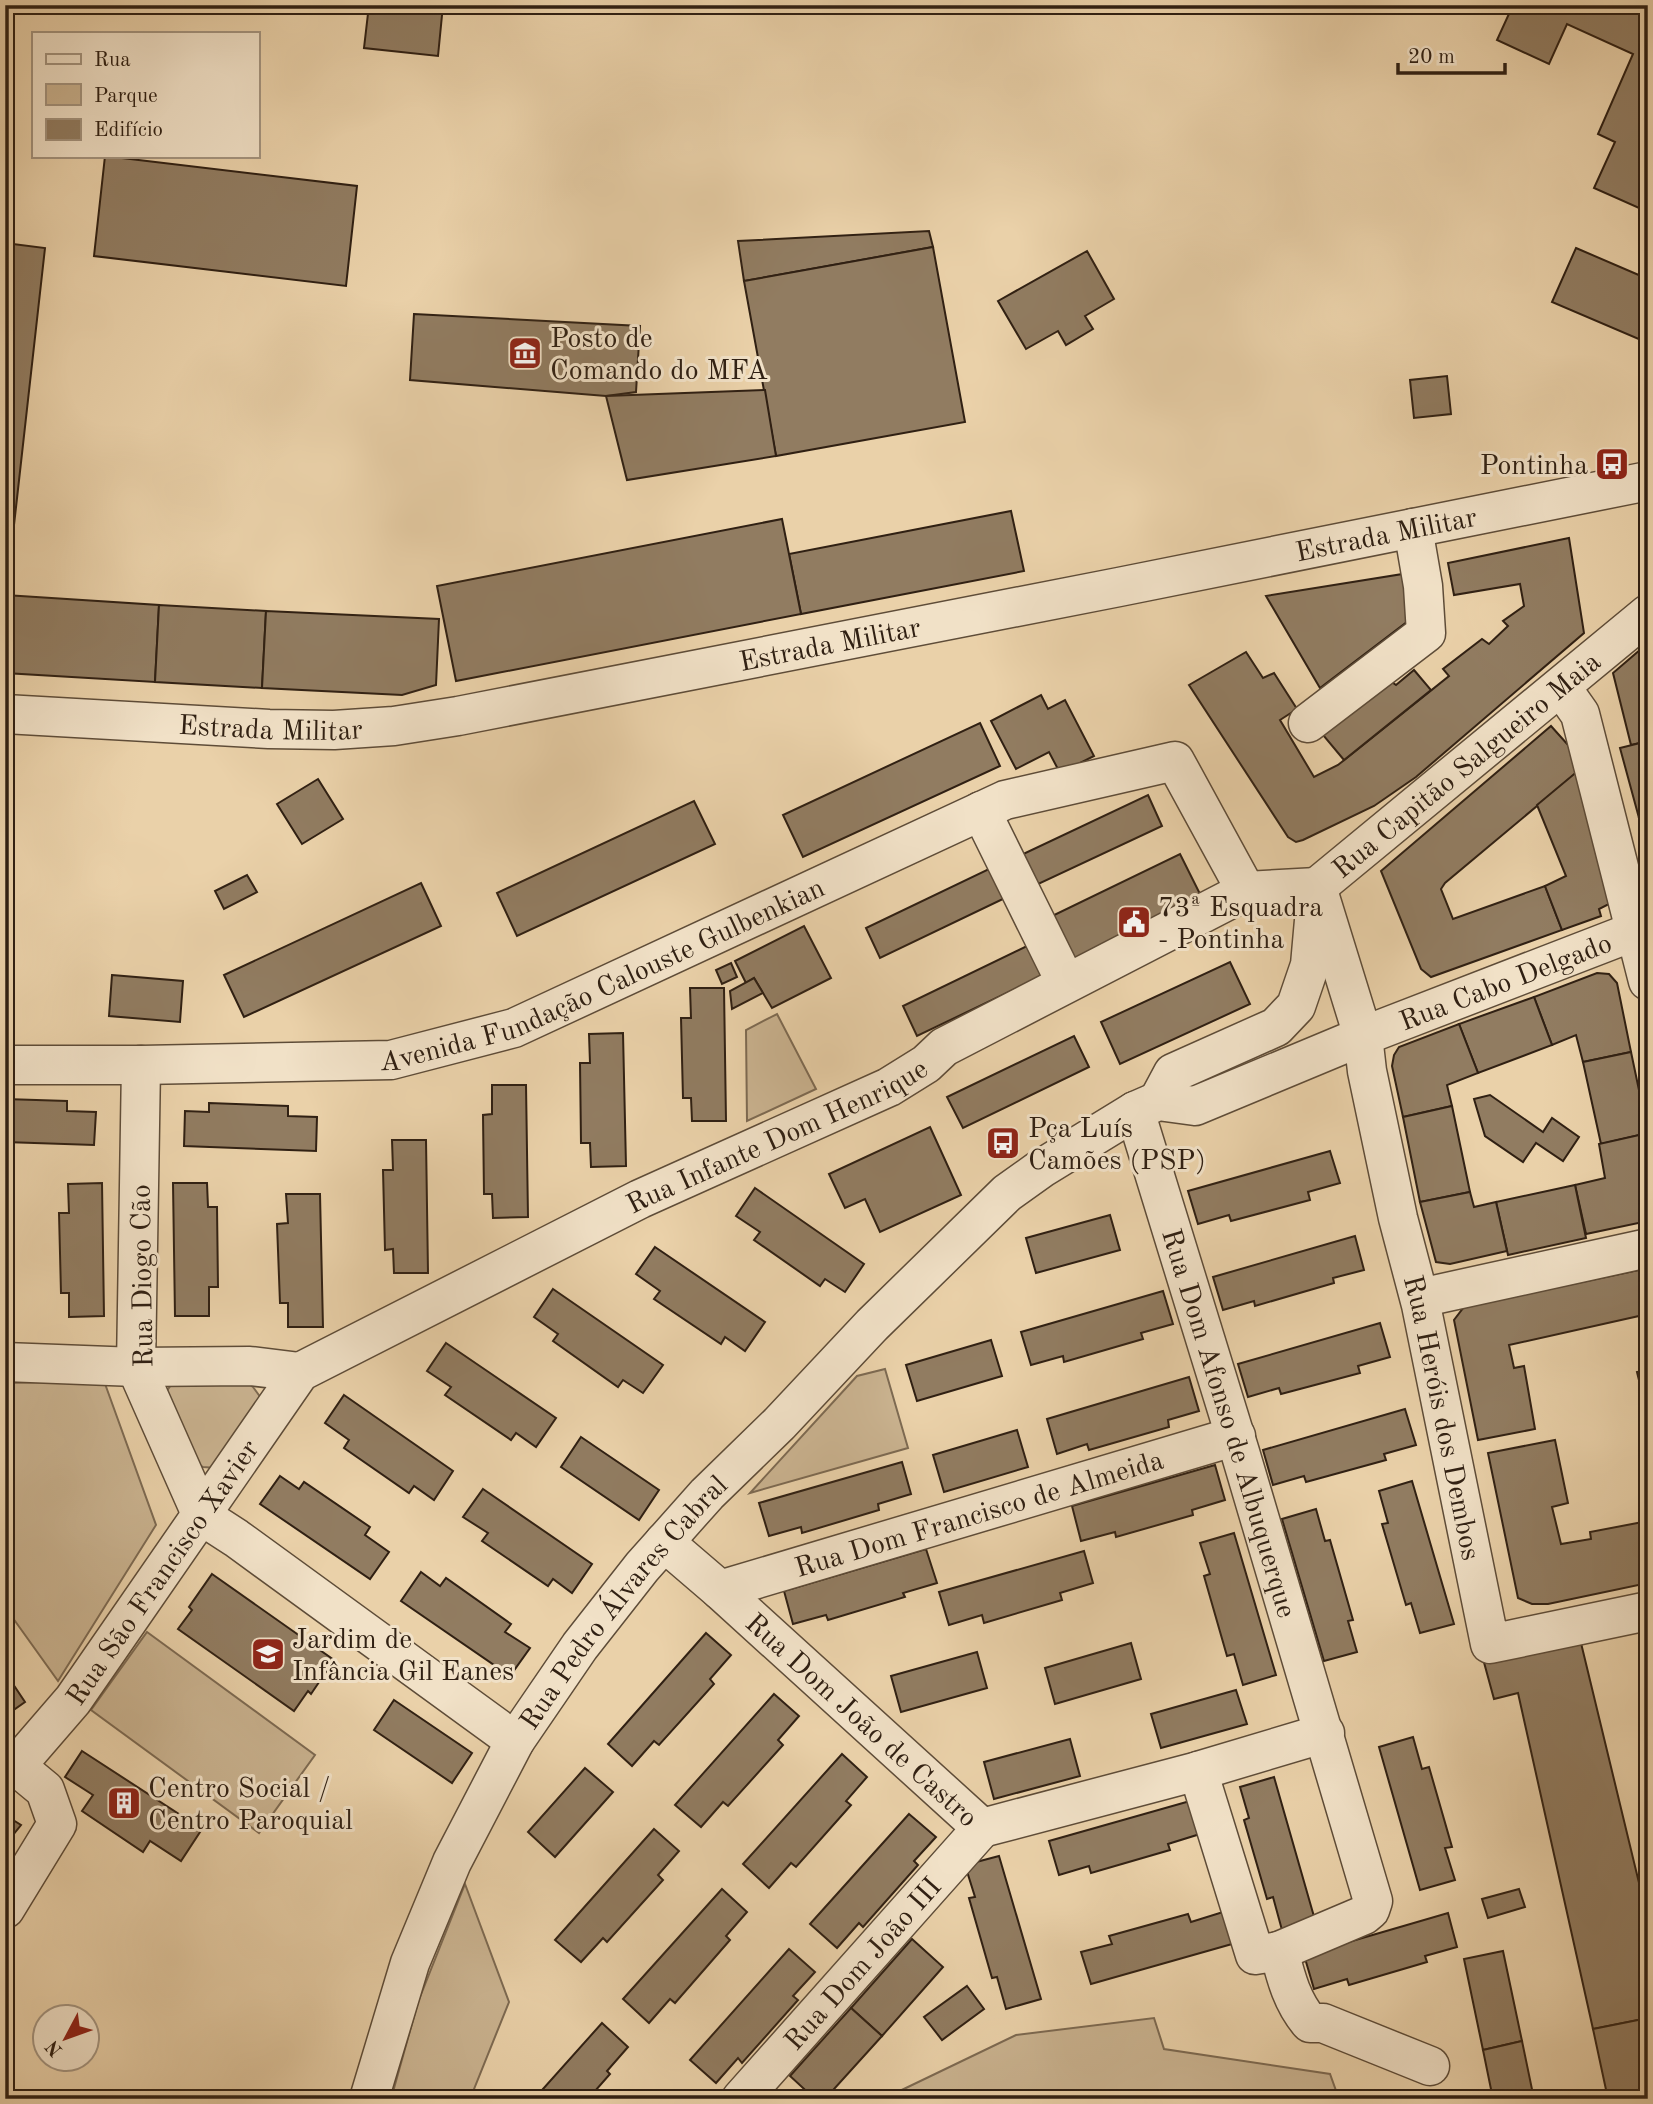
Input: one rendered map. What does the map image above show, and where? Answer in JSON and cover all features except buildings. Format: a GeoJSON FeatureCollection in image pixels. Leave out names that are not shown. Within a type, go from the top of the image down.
{"type":"FeatureCollection","features":[{"type":"Feature","properties":{"kind":"street","name":"Estrada Militar"},"geometry":{"type":"LineString","coordinates":[[5,714],[269,729],[334,730],[394,726],[1648,481]]}},
{"type":"Feature","properties":{"kind":"street"},"geometry":{"type":"LineString","coordinates":[[1308,723],[1426,633],[1423,586],[1413,528]]}},
{"type":"Feature","properties":{"kind":"street","name":"Rua Capitão Salgueiro Maia"},"geometry":{"type":"LineString","coordinates":[[1317,887],[1648,614]]}},
{"type":"Feature","properties":{"kind":"street"},"geometry":{"type":"LineString","coordinates":[[1561,687],[1580,714],[1642,928],[1648,981]]}},
{"type":"Feature","properties":{"kind":"street","name":"Avenida Fundação Calouste Gulbenkian"},"geometry":{"type":"LineString","coordinates":[[5,1065],[391,1060],[514,1028],[1005,800],[1175,761],[1247,891]]}},
{"type":"Feature","properties":{"kind":"street"},"geometry":{"type":"LineString","coordinates":[[981,811],[1066,983]]}},
{"type":"Feature","properties":{"kind":"street"},"geometry":{"type":"LineString","coordinates":[[1147,1106],[1173,1073],[1276,1027],[1296,1006],[1310,965],[1317,887],[1247,891]]}},
{"type":"Feature","properties":{"kind":"street","name":"Rua Heróis dos Dembos"},"geometry":{"type":"LineString","coordinates":[[1317,887],[1363,1036],[1367,1071],[1398,1218],[1420,1298],[1490,1644],[1648,1611]]}},
{"type":"Feature","properties":{"kind":"street","name":"Rua Infante Dom Henrique"},"geometry":{"type":"LineString","coordinates":[[300,1372],[640,1199],[889,1087],[926,1064],[944,1047],[1247,891]]}},
{"type":"Feature","properties":{"kind":"street","name":"Rua Cabo Delgado"},"geometry":{"type":"LineString","coordinates":[[1147,1106],[1195,1106],[1363,1036],[1642,928]]}},
{"type":"Feature","properties":{"kind":"street","name":"Rua Diogo Cão"},"geometry":{"type":"LineString","coordinates":[[141,1065],[136,1367],[202,1516]]}},
{"type":"Feature","properties":{"kind":"street","name":"Rua Pedro Álvares Cabral"},"geometry":{"type":"LineString","coordinates":[[369,2099],[410,1963],[452,1862],[515,1741],[580,1646],[664,1542],[707,1494],[779,1424],[872,1325],[1007,1193],[1042,1168],[1147,1106]]}},
{"type":"Feature","properties":{"kind":"street","name":"Rua Dom Afonso de Albuquerque"},"geometry":{"type":"LineString","coordinates":[[1147,1106],[1236,1436],[1373,1901],[1370,1910],[1364,1915],[1279,1951]]}},
{"type":"Feature","properties":{"kind":"street"},"geometry":{"type":"LineString","coordinates":[[1420,1298],[1648,1248]]}},
{"type":"Feature","properties":{"kind":"street"},"geometry":{"type":"LineString","coordinates":[[5,1362],[136,1367],[250,1366],[300,1372]]}},
{"type":"Feature","properties":{"kind":"street","name":"Rua São Francisco Xavier"},"geometry":{"type":"LineString","coordinates":[[5,1909],[57,1824],[45,1790],[11,1763],[73,1700],[300,1372]]}},
{"type":"Feature","properties":{"kind":"street","name":"Rua Dom Francisco de Almeida"},"geometry":{"type":"LineString","coordinates":[[720,1590],[1236,1436]]}},
{"type":"Feature","properties":{"kind":"street"},"geometry":{"type":"LineString","coordinates":[[202,1516],[515,1741]]}},
{"type":"Feature","properties":{"kind":"street","name":"Rua Dom João de Castro"},"geometry":{"type":"LineString","coordinates":[[664,1542],[982,1828],[1198,1771],[1325,1734]]}},
{"type":"Feature","properties":{"kind":"street"},"geometry":{"type":"LineString","coordinates":[[1198,1771],[1255,1955],[1279,1951],[1287,1986],[1301,2013],[1310,2023],[1323,2023],[1430,2066]]}},
{"type":"Feature","properties":{"kind":"street","name":"Rua Dom João III"},"geometry":{"type":"LineString","coordinates":[[741,2099],[982,1828]]}},
{"type":"Feature","properties":{"kind":"green space"},"geometry":{"type":"Polygon","coordinates":[[[777,1014],[816,1089],[747,1121],[746,1030],[777,1014]]]}},
{"type":"Feature","properties":{"kind":"green space"},"geometry":{"type":"Polygon","coordinates":[[[885,1369],[908,1448],[750,1493],[857,1376],[885,1369]]]}},
{"type":"Feature","properties":{"kind":"green space"},"geometry":{"type":"Polygon","coordinates":[[[241,1378],[253,1387],[261,1398],[216,1468],[203,1467],[192,1460],[166,1392],[174,1381],[241,1378]]]}},
{"type":"Feature","properties":{"kind":"green space"},"geometry":{"type":"Polygon","coordinates":[[[104,1381],[156,1525],[58,1681],[5,1607],[5,1383],[104,1381]]]}},
{"type":"Feature","properties":{"kind":"green space"},"geometry":{"type":"Polygon","coordinates":[[[147,1632],[315,1755],[259,1833],[91,1710],[147,1632]]]}},
{"type":"Feature","properties":{"kind":"green space"},"geometry":{"type":"Polygon","coordinates":[[[465,1884],[509,2002],[470,2099],[391,2099],[418,2002],[465,1884]]]}},
{"type":"Feature","properties":{"kind":"green space"},"geometry":{"type":"Polygon","coordinates":[[[1154,2018],[1164,2049],[1330,2074],[1339,2099],[883,2099],[1016,2035],[1154,2018]]]}},
{"type":"Feature","properties":{"kind":"place","name":"Posto de Comando do MFA"},"geometry":{"type":"Point","coordinates":[525,353]}},
{"type":"Feature","properties":{"kind":"place","name":"Pontinha"},"geometry":{"type":"Point","coordinates":[1612,464]}},
{"type":"Feature","properties":{"kind":"place","name":"73ª Esquadra - Pontinha"},"geometry":{"type":"Point","coordinates":[1134,922]}},
{"type":"Feature","properties":{"kind":"place","name":"Pça Luís Camões (PSP)"},"geometry":{"type":"Point","coordinates":[1003,1143]}},
{"type":"Feature","properties":{"kind":"place","name":"Jardim de Infância Gil Eanes"},"geometry":{"type":"Point","coordinates":[268,1654]}},
{"type":"Feature","properties":{"kind":"place","name":"Centro Social / Centro Paroquial"},"geometry":{"type":"Point","coordinates":[124,1803]}}]}
